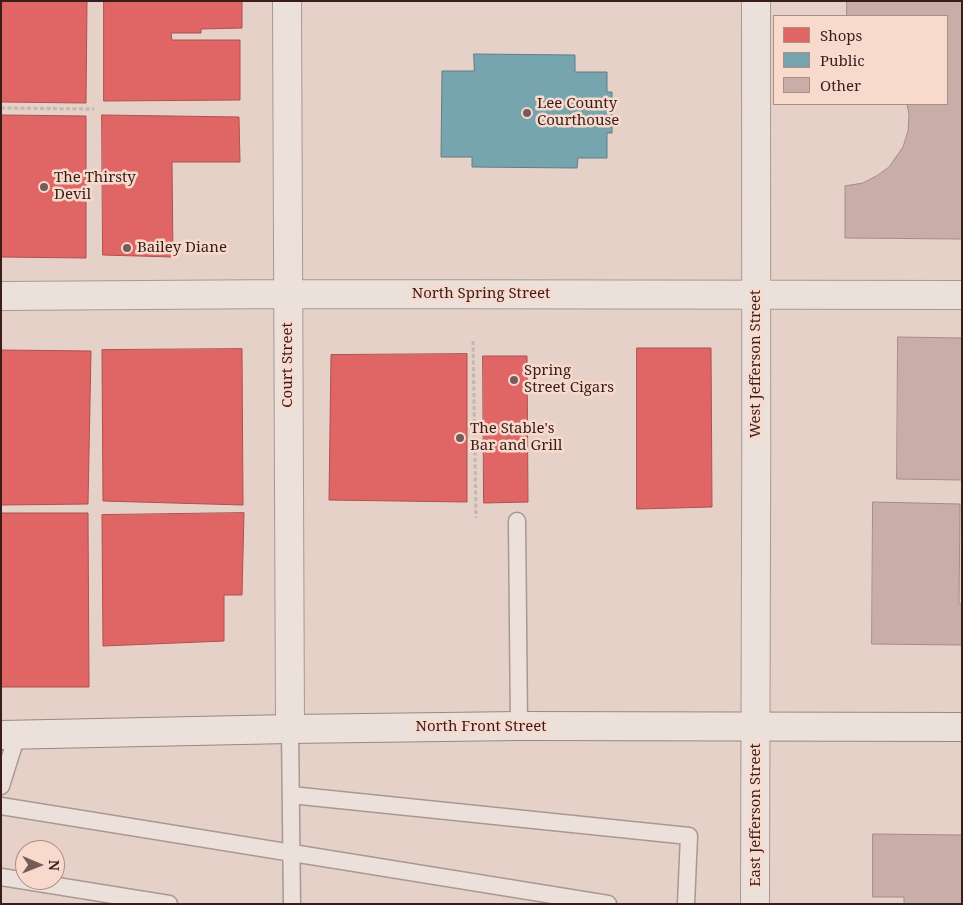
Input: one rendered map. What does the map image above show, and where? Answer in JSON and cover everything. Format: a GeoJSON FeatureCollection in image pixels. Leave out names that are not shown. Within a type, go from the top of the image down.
{"type":"FeatureCollection","features":[{"type":"Feature","properties":{"kind":"street","name":"Court Street"},"geometry":{"type":"LineString","coordinates":[[287,1],[290,729]]}},
{"type":"Feature","properties":{"kind":"street","name":"West Jefferson Street"},"geometry":{"type":"LineString","coordinates":[[756,1],[756,727]]}},
{"type":"Feature","properties":{"kind":"street","name":"North Spring Street"},"geometry":{"type":"LineString","coordinates":[[1,296],[288,294],[962,295]]}},
{"type":"Feature","properties":{"kind":"street","name":"North Front Street"},"geometry":{"type":"LineString","coordinates":[[9,735],[519,726],[962,728]]}},
{"type":"Feature","properties":{"kind":"street","name":"East Jefferson Street"},"geometry":{"type":"LineString","coordinates":[[755,904],[756,727]]}},
{"type":"Feature","properties":{"kind":"lane"},"geometry":{"type":"LineString","coordinates":[[517,521],[519,726]]}},
{"type":"Feature","properties":{"kind":"lane"},"geometry":{"type":"LineString","coordinates":[[290,729],[292,904]]}},
{"type":"Feature","properties":{"kind":"lane"},"geometry":{"type":"LineString","coordinates":[[1,786],[9,735]]}},
{"type":"Feature","properties":{"kind":"lane"},"geometry":{"type":"LineString","coordinates":[[291,795],[689,836],[686,904]]}},
{"type":"Feature","properties":{"kind":"lane"},"geometry":{"type":"LineString","coordinates":[[1,806],[608,904]]}},
{"type":"Feature","properties":{"kind":"lane"},"geometry":{"type":"LineString","coordinates":[[1,877],[169,904]]}},
{"type":"Feature","properties":{"kind":"path"},"geometry":{"type":"LineString","coordinates":[[1,108],[94,109]]}},
{"type":"Feature","properties":{"kind":"path"},"geometry":{"type":"LineString","coordinates":[[473,341],[476,518]]}},
{"type":"Feature","properties":{"kind":"building: Shops"},"geometry":{"type":"Polygon","coordinates":[[[1,1],[87,1],[86,103],[1,102],[1,1]]]}},
{"type":"Feature","properties":{"kind":"building: Shops"},"geometry":{"type":"Polygon","coordinates":[[[104,1],[242,1],[242,28],[201,29],[201,33],[171,33],[172,40],[240,40],[240,100],[104,101],[104,1]]]}},
{"type":"Feature","properties":{"kind":"building: Shops","name":"The Thirsty Devil"},"geometry":{"type":"Polygon","coordinates":[[[1,115],[86,116],[86,258],[1,257],[1,115]]]}},
{"type":"Feature","properties":{"kind":"building: Shops"},"geometry":{"type":"Polygon","coordinates":[[[102,115],[239,117],[240,162],[172,162],[173,257],[103,255],[102,115]]]}},
{"type":"Feature","properties":{"kind":"building: Shops"},"geometry":{"type":"Polygon","coordinates":[[[637,348],[711,348],[712,507],[637,509],[637,348]]]}},
{"type":"Feature","properties":{"kind":"building: Shops"},"geometry":{"type":"Polygon","coordinates":[[[242,349],[243,505],[103,501],[102,350],[242,349]]]}},
{"type":"Feature","properties":{"kind":"building: Shops"},"geometry":{"type":"Polygon","coordinates":[[[1,350],[91,351],[88,504],[1,505],[1,350]]]}},
{"type":"Feature","properties":{"kind":"building: Shops"},"geometry":{"type":"Polygon","coordinates":[[[467,354],[467,502],[329,500],[331,355],[467,354]]]}},
{"type":"Feature","properties":{"kind":"building: Shops"},"geometry":{"type":"Polygon","coordinates":[[[483,356],[527,356],[528,502],[484,503],[483,356]]]}},
{"type":"Feature","properties":{"kind":"building: Shops"},"geometry":{"type":"Polygon","coordinates":[[[1,513],[88,513],[89,687],[1,687],[1,513]]]}},
{"type":"Feature","properties":{"kind":"building: Shops"},"geometry":{"type":"Polygon","coordinates":[[[244,513],[242,595],[224,595],[224,641],[103,646],[102,515],[244,513]]]}},
{"type":"Feature","properties":{"kind":"building: Public","name":"Lee County Courthouse"},"geometry":{"type":"Polygon","coordinates":[[[474,54],[575,55],[575,72],[607,72],[607,92],[612,92],[612,133],[607,133],[607,158],[578,158],[577,168],[472,167],[472,157],[441,157],[442,71],[474,71],[474,54]]]}},
{"type":"Feature","properties":{"kind":"building: Other"},"geometry":{"type":"Polygon","coordinates":[[[847,1],[962,1],[962,239],[845,238],[845,186],[863,183],[889,167],[903,147],[908,131],[909,115],[907,105],[948,105],[948,15],[847,15],[847,1]]]}},
{"type":"Feature","properties":{"kind":"building: Other"},"geometry":{"type":"Polygon","coordinates":[[[898,337],[962,338],[962,480],[897,479],[898,337]]]}},
{"type":"Feature","properties":{"kind":"building: Other"},"geometry":{"type":"Polygon","coordinates":[[[873,502],[960,504],[959,604],[962,604],[962,645],[872,644],[873,502]]]}},
{"type":"Feature","properties":{"kind":"building: Other"},"geometry":{"type":"Polygon","coordinates":[[[873,834],[962,835],[962,904],[904,904],[904,897],[873,897],[873,834]]]}},
{"type":"Feature","properties":{"kind":"place","name":"Lee County Courthouse"},"geometry":{"type":"Point","coordinates":[527,113]}},
{"type":"Feature","properties":{"kind":"place","name":"The Thirsty Devil"},"geometry":{"type":"Point","coordinates":[44,187]}},
{"type":"Feature","properties":{"kind":"place","name":"Bailey Diane"},"geometry":{"type":"Point","coordinates":[127,248]}},
{"type":"Feature","properties":{"kind":"place","name":"Spring Street Cigars"},"geometry":{"type":"Point","coordinates":[514,380]}},
{"type":"Feature","properties":{"kind":"place","name":"The Stable's Bar and Grill"},"geometry":{"type":"Point","coordinates":[460,438]}}]}
